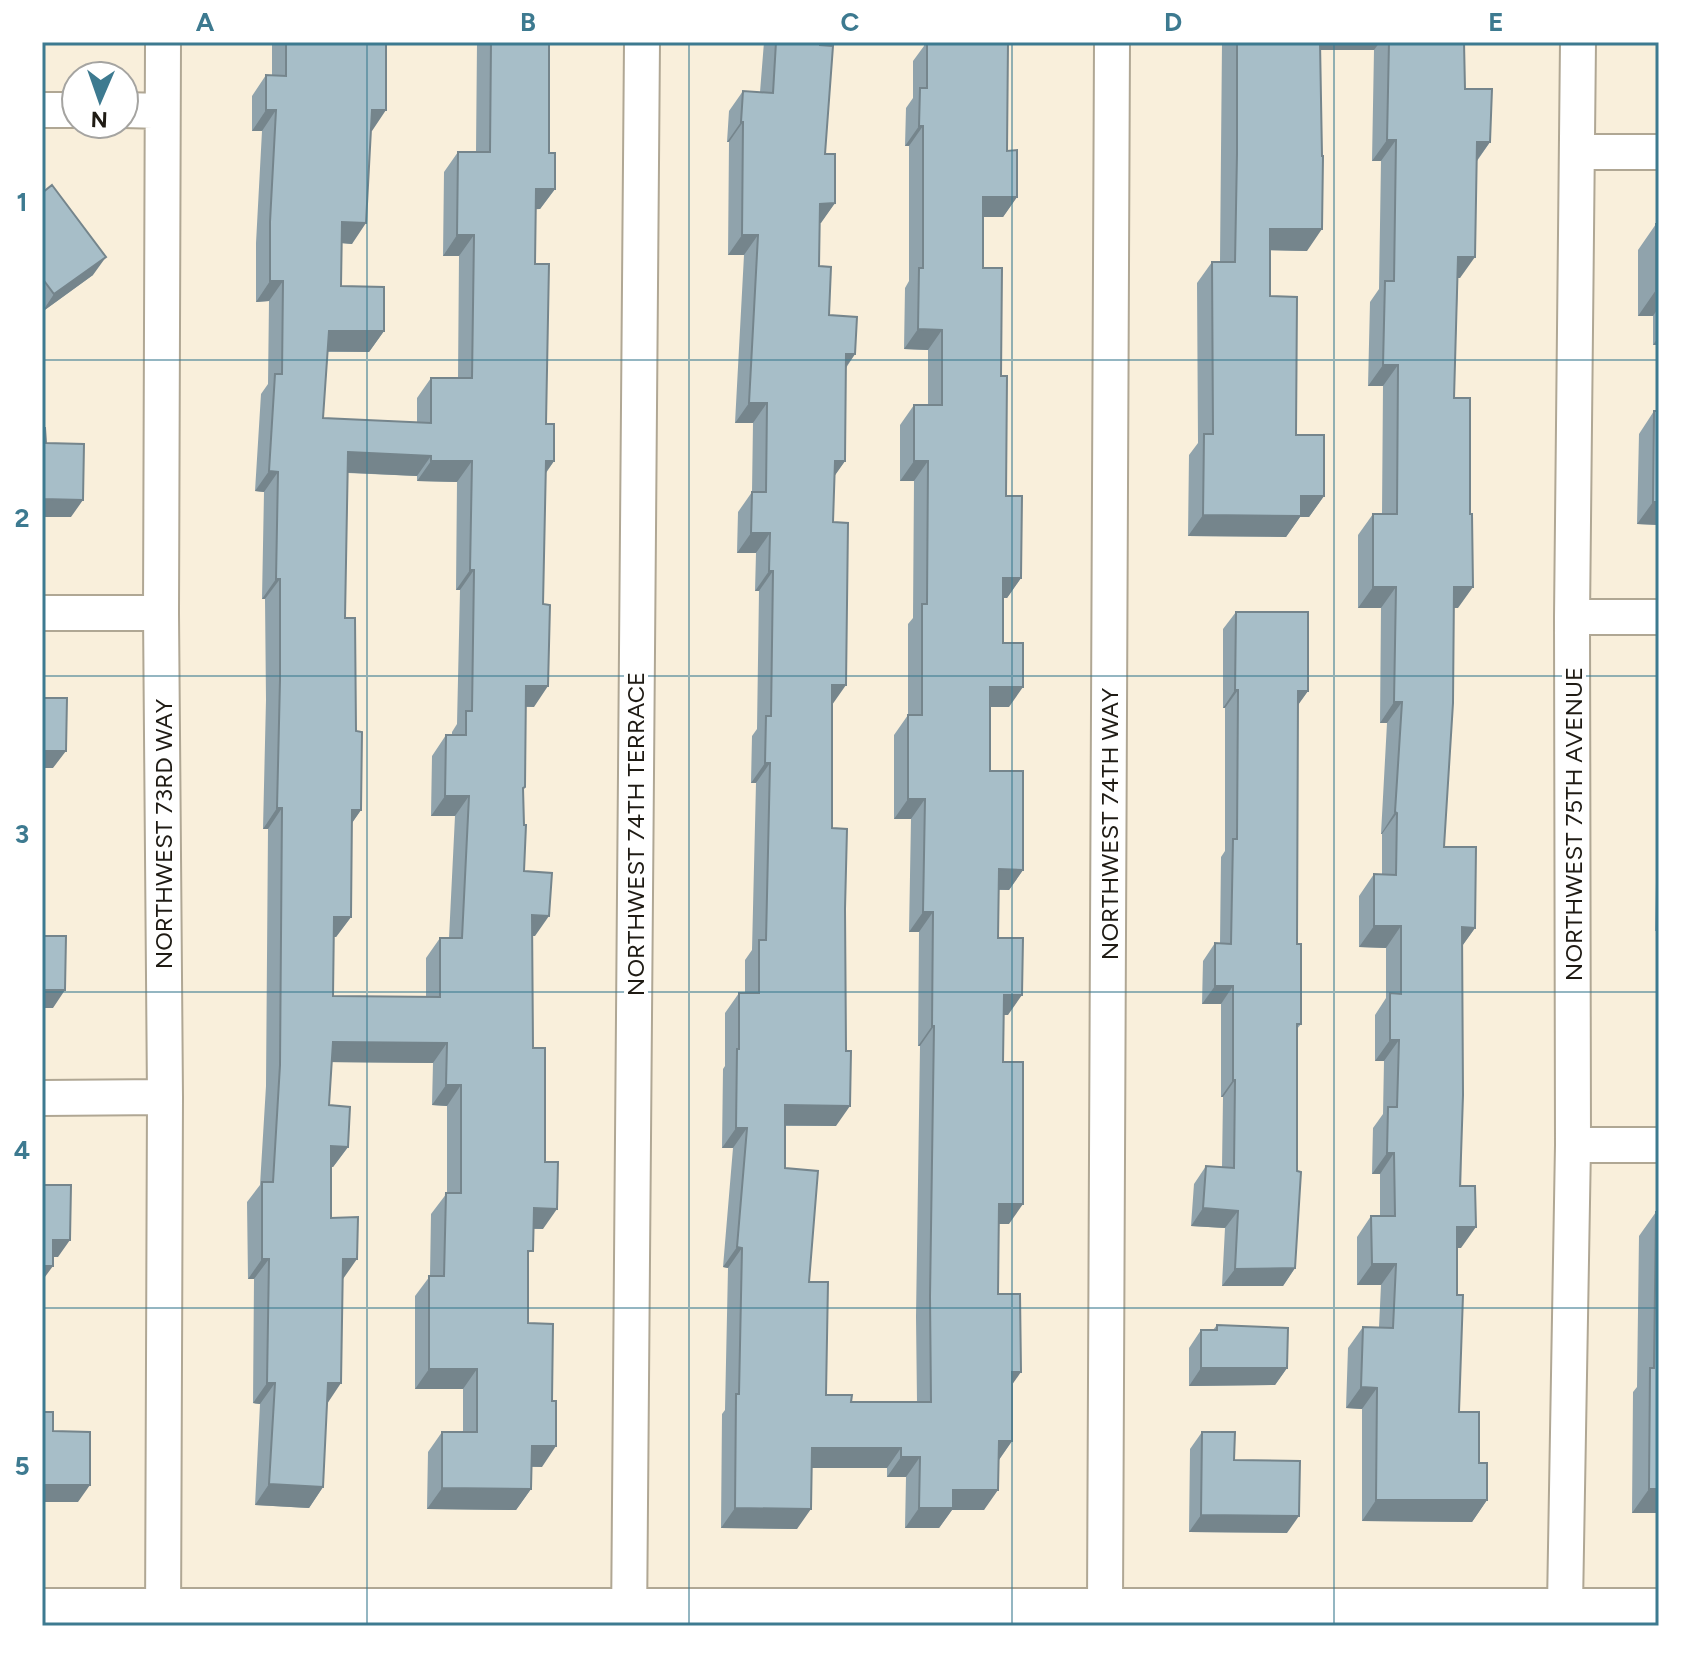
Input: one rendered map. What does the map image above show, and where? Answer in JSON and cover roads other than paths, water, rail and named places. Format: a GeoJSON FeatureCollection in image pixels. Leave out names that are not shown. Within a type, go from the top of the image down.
{"type":"FeatureCollection","features":[{"type":"Feature","properties":{"kind":"street","name":"NORTHWEST 73RD WAY"},"geometry":{"type":"LineString","coordinates":[[163,42],[163,1616]]}},
{"type":"Feature","properties":{"kind":"street","name":"NORTHWEST 74TH TERRACE"},"geometry":{"type":"LineString","coordinates":[[629,1616],[642,42]]}},
{"type":"Feature","properties":{"kind":"street","name":"NORTHWEST 74TH WAY"},"geometry":{"type":"LineString","coordinates":[[1105,1605],[1112,42]]}},
{"type":"Feature","properties":{"kind":"street","name":"NORTHWEST 75TH AVENUE"},"geometry":{"type":"LineString","coordinates":[[1565,1605],[1573,1145],[1572,617],[1578,42]]}},
{"type":"Feature","properties":{"kind":"street"},"geometry":{"type":"LineString","coordinates":[[140,110],[162,111]]}},
{"type":"Feature","properties":{"kind":"street"},"geometry":{"type":"LineString","coordinates":[[1578,152],[1659,152]]}},
{"type":"Feature","properties":{"kind":"street"},"geometry":{"type":"LineString","coordinates":[[42,613],[161,613]]}},
{"type":"Feature","properties":{"kind":"street"},"geometry":{"type":"LineString","coordinates":[[1572,617],[1659,617]]}},
{"type":"Feature","properties":{"kind":"street"},"geometry":{"type":"LineString","coordinates":[[42,1098],[165,1097]]}},
{"type":"Feature","properties":{"kind":"street"},"geometry":{"type":"LineString","coordinates":[[1573,1145],[1659,1145]]}},
{"type":"Feature","properties":{"kind":"street"},"geometry":{"type":"LineString","coordinates":[[42,1606],[163,1616],[629,1616],[1105,1605],[1659,1606]]}}]}
